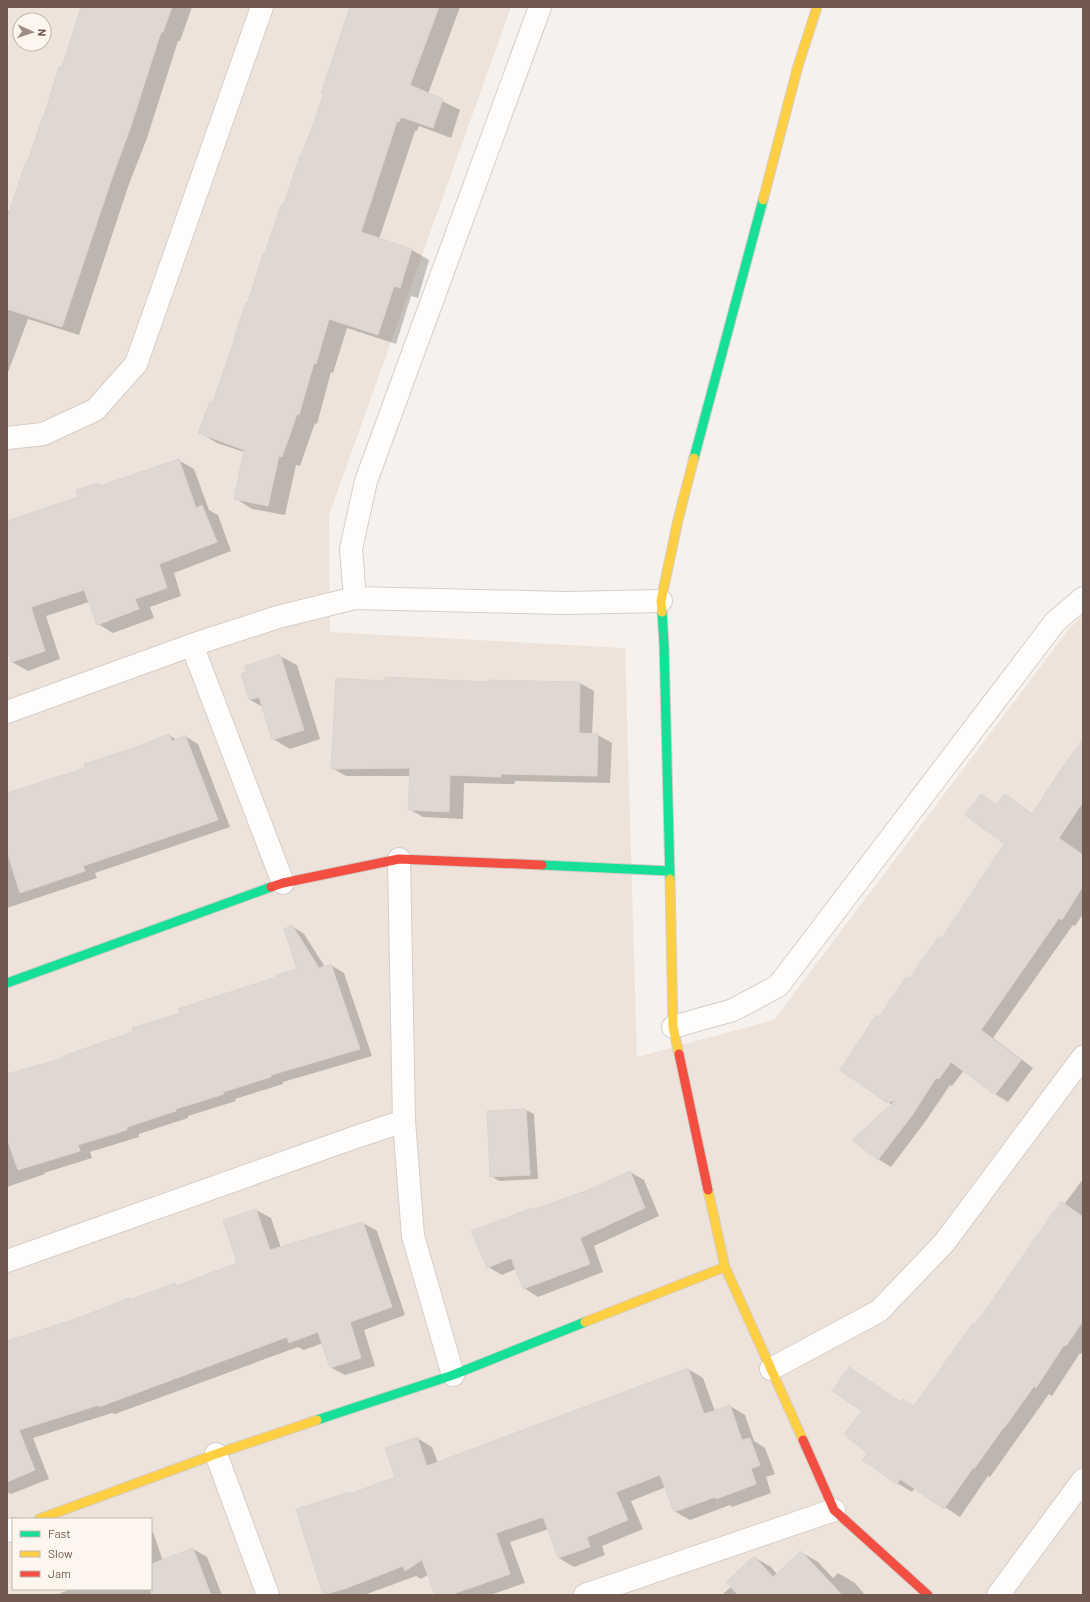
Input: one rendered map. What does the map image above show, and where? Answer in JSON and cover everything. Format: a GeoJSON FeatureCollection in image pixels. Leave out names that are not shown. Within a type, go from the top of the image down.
{"type":"FeatureCollection","features":[{"type":"Feature","properties":{"kind":"street"},"geometry":{"type":"LineString","coordinates":[[7,438],[43,434],[95,410],[136,364],[262,7]]}},
{"type":"Feature","properties":{"kind":"street"},"geometry":{"type":"LineString","coordinates":[[355,598],[351,549],[366,481],[540,7]]}},
{"type":"Feature","properties":{"kind":"street"},"geometry":{"type":"LineString","coordinates":[[817,7],[796,74],[682,504],[661,601],[664,644],[673,1027],[725,1267],[834,1510],[928,1595]]}},
{"type":"Feature","properties":{"kind":"street"},"geometry":{"type":"LineString","coordinates":[[7,712],[192,645],[278,617],[355,598],[566,603],[661,601]]}},
{"type":"Feature","properties":{"kind":"street"},"geometry":{"type":"LineString","coordinates":[[673,1027],[733,1010],[778,986],[1054,622],[1083,598]]}},
{"type":"Feature","properties":{"kind":"street"},"geometry":{"type":"LineString","coordinates":[[192,645],[283,883]]}},
{"type":"Feature","properties":{"kind":"street"},"geometry":{"type":"LineString","coordinates":[[7,983],[283,883],[399,859],[670,871]]}},
{"type":"Feature","properties":{"kind":"street"},"geometry":{"type":"LineString","coordinates":[[399,859],[404,1121],[413,1236],[453,1375]]}},
{"type":"Feature","properties":{"kind":"street"},"geometry":{"type":"LineString","coordinates":[[771,1369],[879,1310],[944,1243],[1083,1057]]}},
{"type":"Feature","properties":{"kind":"street"},"geometry":{"type":"LineString","coordinates":[[7,1261],[404,1121]]}},
{"type":"Feature","properties":{"kind":"street"},"geometry":{"type":"LineString","coordinates":[[42,1518],[216,1454],[453,1375],[725,1267]]}},
{"type":"Feature","properties":{"kind":"street"},"geometry":{"type":"LineString","coordinates":[[216,1454],[268,1595]]}},
{"type":"Feature","properties":{"kind":"street"},"geometry":{"type":"LineString","coordinates":[[998,1595],[1083,1480]]}},
{"type":"Feature","properties":{"kind":"street"},"geometry":{"type":"LineString","coordinates":[[585,1595],[834,1510]]}},
{"type":"Feature","properties":{"kind":"shaded area"},"geometry":{"type":"Polygon","coordinates":[[[7,7],[511,7],[329,515],[330,632],[625,648],[637,1057],[774,1020],[1068,630],[1083,615],[1083,1595],[7,1595],[7,7]]]}},
{"type":"Feature","properties":{"kind":"building"},"geometry":{"type":"Polygon","coordinates":[[[81,7],[172,7],[163,32],[161,32],[130,129],[62,327],[7,309],[7,218],[26,161],[28,161],[44,116],[59,67],[62,67],[81,7]]]}},
{"type":"Feature","properties":{"kind":"building"},"geometry":{"type":"Polygon","coordinates":[[[350,7],[439,7],[410,85],[443,99],[433,128],[401,117],[399,122],[397,121],[361,232],[412,249],[400,288],[394,286],[378,335],[329,319],[299,415],[297,414],[282,457],[279,456],[268,506],[234,499],[244,450],[198,433],[210,401],[213,402],[263,254],[264,255],[282,203],[284,204],[300,155],[302,155],[324,94],[321,93],[350,7]]]}},
{"type":"Feature","properties":{"kind":"building"},"geometry":{"type":"Polygon","coordinates":[[[179,459],[196,508],[202,505],[217,542],[159,564],[167,588],[135,599],[139,609],[97,625],[84,590],[31,607],[45,651],[12,662],[7,649],[7,521],[78,497],[76,490],[99,483],[99,486],[179,459]]]}},
{"type":"Feature","properties":{"kind":"building"},"geometry":{"type":"Polygon","coordinates":[[[280,654],[304,730],[272,740],[259,697],[249,700],[241,674],[246,672],[245,666],[280,654]]]}},
{"type":"Feature","properties":{"kind":"building"},"geometry":{"type":"Polygon","coordinates":[[[385,677],[488,682],[489,680],[580,682],[579,733],[598,734],[597,776],[501,774],[501,777],[450,775],[449,812],[408,810],[410,768],[331,769],[336,678],[385,681],[385,677]]]}},
{"type":"Feature","properties":{"kind":"building"},"geometry":{"type":"Polygon","coordinates":[[[169,734],[172,741],[185,735],[218,820],[83,866],[85,871],[20,893],[7,852],[7,793],[85,768],[84,764],[142,745],[169,734]]]}},
{"type":"Feature","properties":{"kind":"building"},"geometry":{"type":"Polygon","coordinates":[[[1083,740],[1083,802],[1059,838],[1083,855],[1083,886],[1062,920],[1059,918],[981,1030],[1021,1060],[995,1095],[951,1062],[939,1079],[936,1078],[913,1114],[878,1160],[852,1140],[896,1100],[887,1103],[840,1070],[876,1015],[879,1017],[906,977],[909,979],[939,936],[942,938],[1004,844],[965,815],[981,794],[996,805],[1005,794],[1032,814],[1060,771],[1083,740]]]}},
{"type":"Feature","properties":{"kind":"building"},"geometry":{"type":"Polygon","coordinates":[[[292,925],[319,968],[331,964],[360,1049],[271,1075],[271,1077],[223,1092],[224,1094],[176,1109],[176,1111],[127,1127],[127,1130],[78,1145],[80,1151],[18,1170],[7,1139],[7,1074],[64,1058],[63,1056],[133,1032],[132,1028],[180,1013],[178,1009],[297,969],[284,929],[292,925]]]}},
{"type":"Feature","properties":{"kind":"building"},"geometry":{"type":"Polygon","coordinates":[[[526,1109],[530,1175],[490,1177],[487,1111],[526,1109]]]}},
{"type":"Feature","properties":{"kind":"building"},"geometry":{"type":"Polygon","coordinates":[[[630,1171],[645,1208],[580,1238],[590,1264],[523,1289],[511,1258],[487,1268],[471,1231],[532,1208],[532,1210],[586,1191],[630,1171]]]}},
{"type":"Feature","properties":{"kind":"building"},"geometry":{"type":"Polygon","coordinates":[[[1061,1201],[1083,1217],[1083,1321],[1066,1346],[1064,1345],[1036,1388],[1034,1386],[944,1509],[900,1479],[897,1484],[862,1460],[867,1453],[844,1434],[862,1411],[832,1391],[849,1367],[901,1402],[903,1399],[914,1406],[973,1323],[975,1325],[1061,1201]]]}},
{"type":"Feature","properties":{"kind":"building"},"geometry":{"type":"Polygon","coordinates":[[[256,1209],[270,1250],[363,1222],[392,1307],[350,1322],[361,1358],[330,1368],[318,1332],[289,1343],[287,1337],[99,1407],[99,1405],[19,1430],[35,1470],[7,1482],[7,1341],[81,1317],[129,1298],[130,1300],[175,1283],[176,1286],[237,1263],[223,1220],[256,1209]]]}},
{"type":"Feature","properties":{"kind":"building"},"geometry":{"type":"Polygon","coordinates":[[[688,1368],[704,1414],[730,1405],[742,1440],[750,1438],[760,1465],[751,1469],[756,1484],[716,1499],[715,1497],[674,1512],[660,1475],[616,1492],[628,1520],[587,1537],[590,1547],[558,1558],[543,1517],[496,1533],[510,1574],[479,1585],[450,1595],[435,1595],[422,1560],[405,1571],[403,1566],[347,1588],[323,1595],[296,1509],[350,1492],[350,1494],[395,1477],[385,1448],[417,1437],[427,1466],[688,1368]]]}},
{"type":"Feature","properties":{"kind":"building"},"geometry":{"type":"Polygon","coordinates":[[[193,1548],[211,1595],[151,1595],[152,1564],[193,1548]]]}},
{"type":"Feature","properties":{"kind":"building"},"geometry":{"type":"Polygon","coordinates":[[[801,1551],[842,1595],[738,1595],[726,1582],[754,1556],[773,1577],[801,1551]]]}},
{"type":"Feature","properties":{"kind":"traffic: fast"},"geometry":{"type":"LineString","coordinates":[[694,458],[763,200]]}},
{"type":"Feature","properties":{"kind":"traffic: fast"},"geometry":{"type":"LineString","coordinates":[[662,612],[670,879]]}},
{"type":"Feature","properties":{"kind":"traffic: fast"},"geometry":{"type":"LineString","coordinates":[[542,865],[670,871]]}},
{"type":"Feature","properties":{"kind":"traffic: fast"},"geometry":{"type":"LineString","coordinates":[[7,983],[271,887]]}},
{"type":"Feature","properties":{"kind":"traffic: fast"},"geometry":{"type":"LineString","coordinates":[[317,1420],[453,1375],[585,1322]]}},
{"type":"Feature","properties":{"kind":"traffic: slow"},"geometry":{"type":"LineString","coordinates":[[763,200],[798,66],[817,7]]}},
{"type":"Feature","properties":{"kind":"traffic: slow"},"geometry":{"type":"LineString","coordinates":[[662,612],[661,601],[678,520],[694,458]]}},
{"type":"Feature","properties":{"kind":"traffic: slow"},"geometry":{"type":"LineString","coordinates":[[670,879],[673,1027],[679,1054]]}},
{"type":"Feature","properties":{"kind":"traffic: slow"},"geometry":{"type":"LineString","coordinates":[[708,1190],[725,1267],[803,1440]]}},
{"type":"Feature","properties":{"kind":"traffic: slow"},"geometry":{"type":"LineString","coordinates":[[585,1322],[725,1267]]}},
{"type":"Feature","properties":{"kind":"traffic: slow"},"geometry":{"type":"LineString","coordinates":[[42,1518],[216,1454],[317,1420]]}},
{"type":"Feature","properties":{"kind":"traffic: jam"},"geometry":{"type":"LineString","coordinates":[[271,887],[283,883],[399,859],[542,865]]}},
{"type":"Feature","properties":{"kind":"traffic: jam"},"geometry":{"type":"LineString","coordinates":[[679,1054],[708,1190]]}},
{"type":"Feature","properties":{"kind":"traffic: jam"},"geometry":{"type":"LineString","coordinates":[[803,1440],[834,1510],[928,1595]]}}]}
